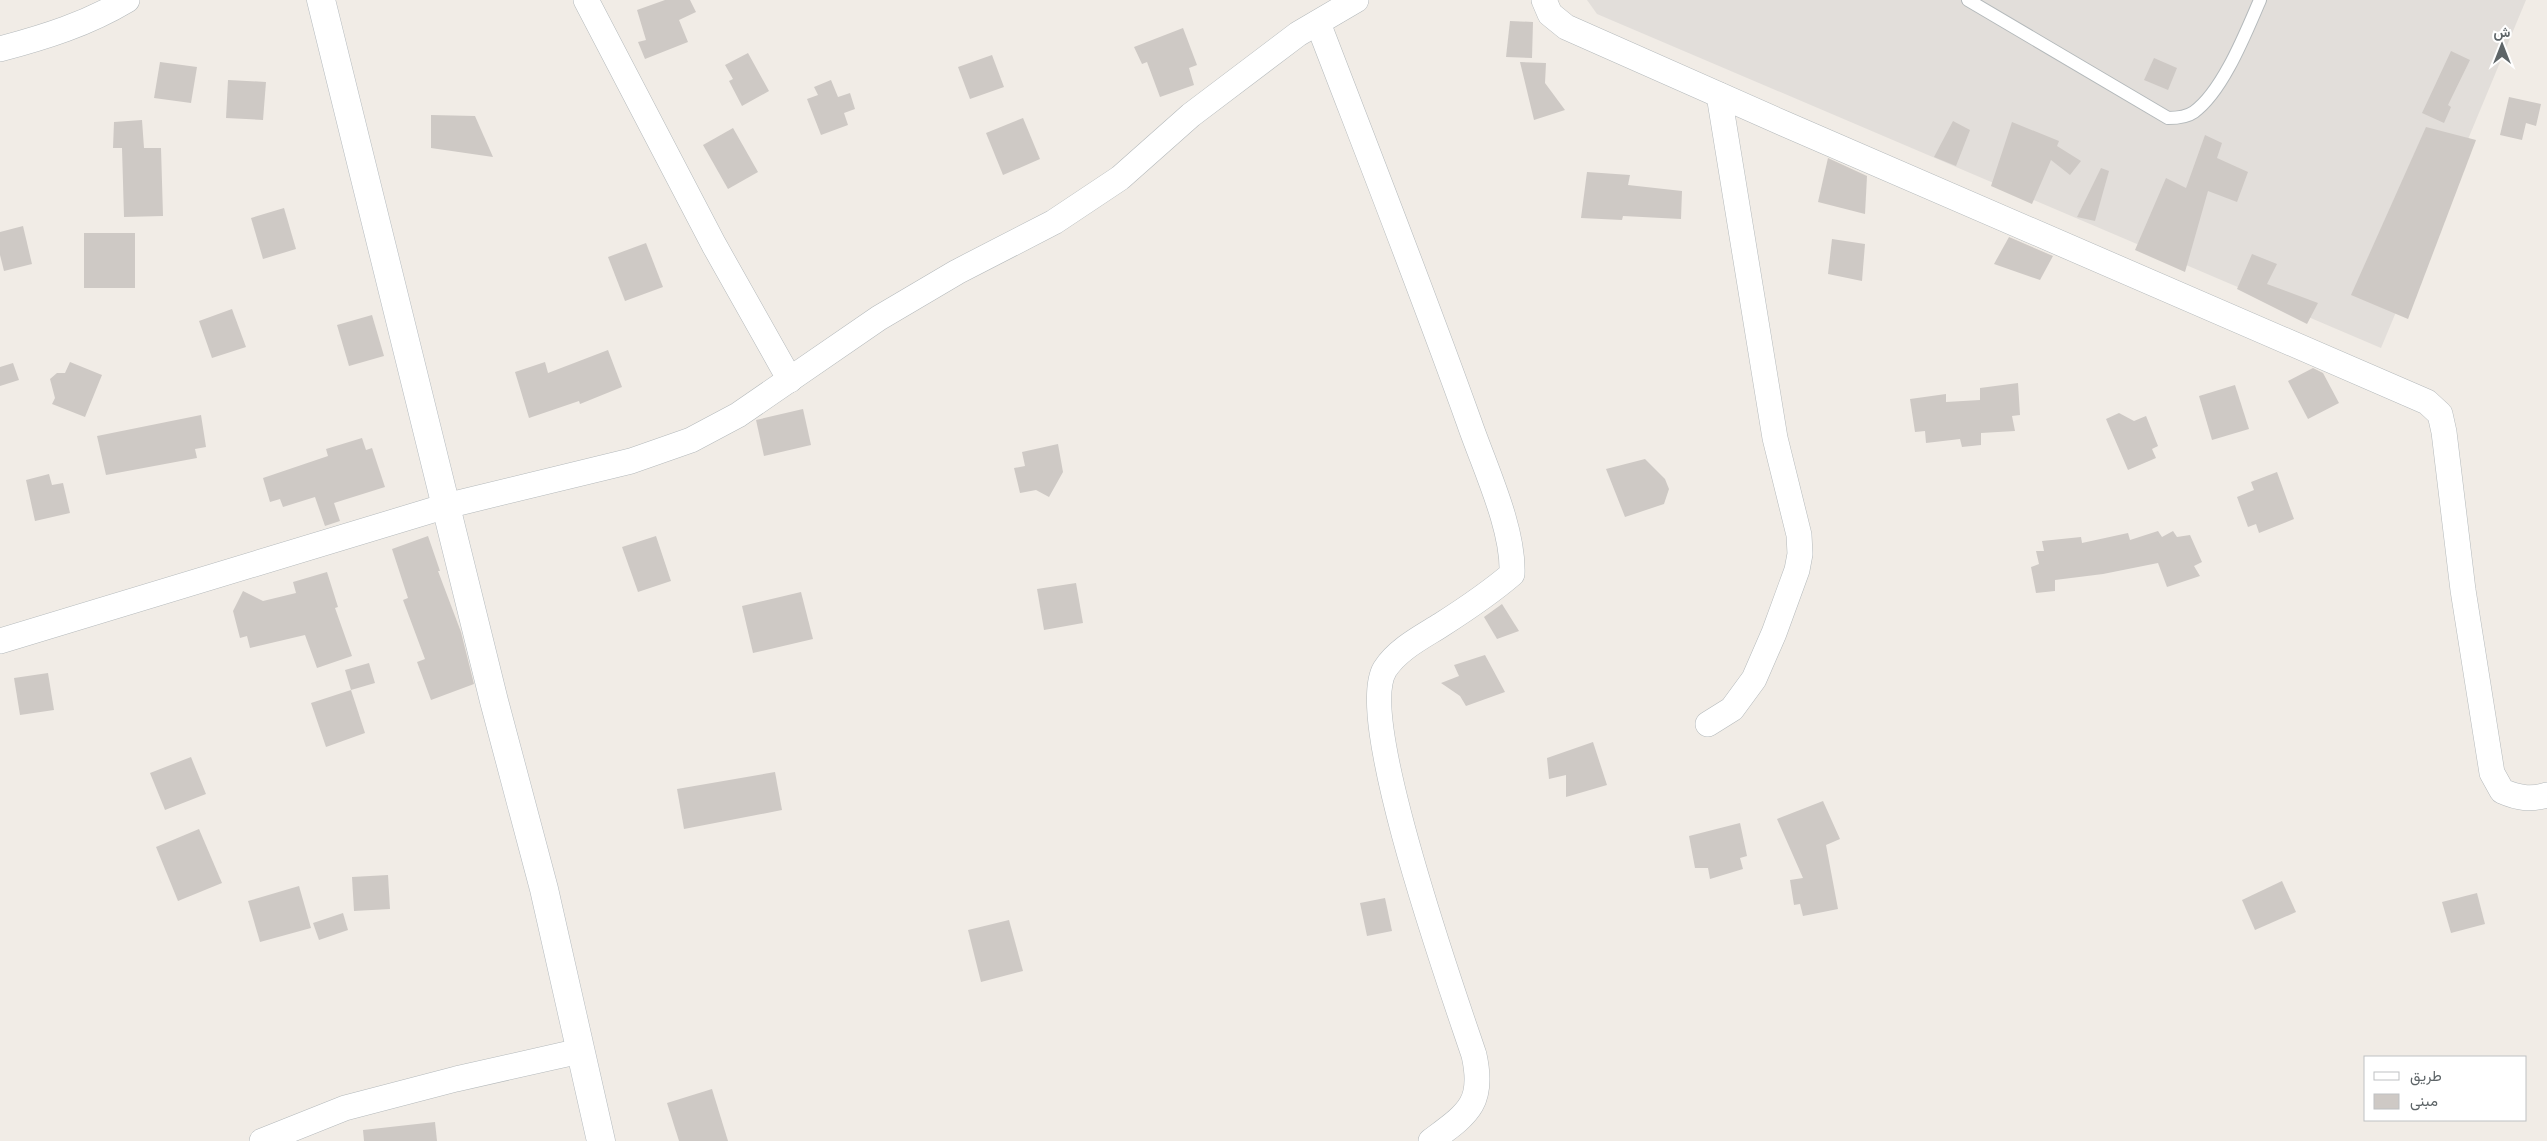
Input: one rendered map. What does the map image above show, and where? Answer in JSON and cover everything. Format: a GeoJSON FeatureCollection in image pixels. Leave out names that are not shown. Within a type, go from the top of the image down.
{"type":"FeatureCollection","features":[{"type":"Feature","properties":{"kind":"street"},"geometry":{"type":"LineString","coordinates":[[0,49],[75,26],[127,0]]}},
{"type":"Feature","properties":{"kind":"street"},"geometry":{"type":"LineString","coordinates":[[321,0],[446,506],[544,889],[601,1141]]}},
{"type":"Feature","properties":{"kind":"street"},"geometry":{"type":"LineString","coordinates":[[586,0],[714,245],[790,380]]}},
{"type":"Feature","properties":{"kind":"street"},"geometry":{"type":"LineString","coordinates":[[0,641],[446,506],[631,461],[691,440],[738,416],[879,318],[957,272],[1054,222],[1120,178],[1190,115],[1298,34],[1356,0]]}},
{"type":"Feature","properties":{"kind":"street"},"geometry":{"type":"LineString","coordinates":[[1544,0],[1550,14],[1566,27],[2427,402],[2440,414],[2444,432],[2463,590],[2492,774],[2502,791],[2519,798],[2547,795]]}},
{"type":"Feature","properties":{"kind":"street"},"geometry":{"type":"LineString","coordinates":[[1318,22],[1438,334],[1496,498],[1512,558],[1512,574],[1472,605],[1408,646],[1386,668],[1379,684],[1379,702],[1388,767],[1422,895],[1474,1055],[1478,1079],[1478,1090],[1466,1114],[1431,1141]]}},
{"type":"Feature","properties":{"kind":"street"},"geometry":{"type":"LineString","coordinates":[[1708,724],[1732,709],[1754,680],[1774,633],[1797,570],[1800,554],[1799,535],[1775,438],[1719,95]]}},
{"type":"Feature","properties":{"kind":"street"},"geometry":{"type":"LineString","coordinates":[[262,1141],[345,1108],[456,1079],[580,1051]]}},
{"type":"Feature","properties":{"kind":"lane"},"geometry":{"type":"LineString","coordinates":[[1968,0],[2168,118],[2181,118],[2194,112],[2221,80],[2237,51],[2260,0]]}},
{"type":"Feature","properties":{"kind":"shaded area"},"geometry":{"type":"Polygon","coordinates":[[[1587,0],[2526,0],[2381,348],[1597,14],[1587,0]]]}},
{"type":"Feature","properties":{"kind":"building"},"geometry":{"type":"Polygon","coordinates":[[[665,0],[690,0],[696,12],[679,20],[688,42],[645,59],[638,42],[646,40],[637,10],[665,0]]]}},
{"type":"Feature","properties":{"kind":"building"},"geometry":{"type":"Polygon","coordinates":[[[1510,21],[1533,22],[1532,58],[1506,57],[1510,21]]]}},
{"type":"Feature","properties":{"kind":"building"},"geometry":{"type":"Polygon","coordinates":[[[1183,28],[1197,65],[1189,68],[1194,85],[1160,97],[1147,62],[1142,64],[1134,47],[1183,28]]]}},
{"type":"Feature","properties":{"kind":"building"},"geometry":{"type":"Polygon","coordinates":[[[2451,51],[2470,60],[2448,105],[2451,107],[2444,123],[2422,113],[2451,51]]]}},
{"type":"Feature","properties":{"kind":"building"},"geometry":{"type":"Polygon","coordinates":[[[748,53],[769,91],[742,106],[729,81],[733,79],[725,65],[748,53]]]}},
{"type":"Feature","properties":{"kind":"building"},"geometry":{"type":"Polygon","coordinates":[[[992,55],[1004,87],[970,99],[958,67],[992,55]]]}},
{"type":"Feature","properties":{"kind":"building"},"geometry":{"type":"Polygon","coordinates":[[[2154,58],[2177,68],[2168,90],[2144,80],[2154,58]]]}},
{"type":"Feature","properties":{"kind":"building"},"geometry":{"type":"Polygon","coordinates":[[[160,62],[197,67],[191,103],[154,98],[160,62]]]}},
{"type":"Feature","properties":{"kind":"building"},"geometry":{"type":"Polygon","coordinates":[[[1520,62],[1546,63],[1545,83],[1565,110],[1534,120],[1520,62]]]}},
{"type":"Feature","properties":{"kind":"building"},"geometry":{"type":"Polygon","coordinates":[[[228,80],[266,82],[263,120],[226,118],[228,80]]]}},
{"type":"Feature","properties":{"kind":"building"},"geometry":{"type":"Polygon","coordinates":[[[831,80],[838,97],[850,93],[855,109],[844,113],[848,125],[821,135],[807,99],[818,95],[814,87],[831,80]]]}},
{"type":"Feature","properties":{"kind":"building"},"geometry":{"type":"Polygon","coordinates":[[[2509,97],[2541,104],[2536,126],[2526,123],[2522,140],[2500,135],[2509,97]]]}},
{"type":"Feature","properties":{"kind":"building"},"geometry":{"type":"Polygon","coordinates":[[[431,115],[475,116],[493,157],[431,148],[431,115]]]}},
{"type":"Feature","properties":{"kind":"building"},"geometry":{"type":"Polygon","coordinates":[[[1023,118],[1040,159],[1003,175],[986,133],[1023,118]]]}},
{"type":"Feature","properties":{"kind":"building"},"geometry":{"type":"Polygon","coordinates":[[[142,120],[144,148],[161,148],[163,216],[124,217],[122,148],[113,148],[114,122],[142,120]]]}},
{"type":"Feature","properties":{"kind":"building"},"geometry":{"type":"Polygon","coordinates":[[[1953,121],[1970,130],[1956,166],[1934,157],[1953,121]]]}},
{"type":"Feature","properties":{"kind":"building"},"geometry":{"type":"Polygon","coordinates":[[[2012,122],[2059,141],[2057,146],[2081,161],[2070,175],[2051,160],[2032,204],[1991,186],[2012,122]]]}},
{"type":"Feature","properties":{"kind":"building"},"geometry":{"type":"Polygon","coordinates":[[[2426,127],[2476,140],[2408,319],[2351,295],[2426,127]]]}},
{"type":"Feature","properties":{"kind":"building"},"geometry":{"type":"Polygon","coordinates":[[[733,128],[758,172],[728,189],[703,145],[733,128]]]}},
{"type":"Feature","properties":{"kind":"building"},"geometry":{"type":"Polygon","coordinates":[[[2205,135],[2222,143],[2217,158],[2248,172],[2237,202],[2208,191],[2185,272],[2135,250],[2166,178],[2186,188],[2205,135]]]}},
{"type":"Feature","properties":{"kind":"building"},"geometry":{"type":"Polygon","coordinates":[[[1828,158],[1867,176],[1865,214],[1818,202],[1828,158]]]}},
{"type":"Feature","properties":{"kind":"building"},"geometry":{"type":"Polygon","coordinates":[[[2101,168],[2109,171],[2095,221],[2077,217],[2101,168]]]}},
{"type":"Feature","properties":{"kind":"building"},"geometry":{"type":"Polygon","coordinates":[[[1587,172],[1630,175],[1628,185],[1682,191],[1681,219],[1623,216],[1622,220],[1581,218],[1587,172]]]}},
{"type":"Feature","properties":{"kind":"building"},"geometry":{"type":"Polygon","coordinates":[[[284,208],[296,249],[263,259],[251,218],[284,208]]]}},
{"type":"Feature","properties":{"kind":"building"},"geometry":{"type":"Polygon","coordinates":[[[23,226],[32,264],[4,271],[0,255],[0,232],[23,226]]]}},
{"type":"Feature","properties":{"kind":"building"},"geometry":{"type":"Polygon","coordinates":[[[84,233],[135,233],[135,288],[84,288],[84,233]]]}},
{"type":"Feature","properties":{"kind":"building"},"geometry":{"type":"Polygon","coordinates":[[[2009,237],[2053,256],[2040,280],[1994,264],[2009,237]]]}},
{"type":"Feature","properties":{"kind":"building"},"geometry":{"type":"Polygon","coordinates":[[[1832,239],[1865,244],[1862,281],[1828,274],[1832,239]]]}},
{"type":"Feature","properties":{"kind":"building"},"geometry":{"type":"Polygon","coordinates":[[[646,243],[663,287],[625,301],[608,257],[646,243]]]}},
{"type":"Feature","properties":{"kind":"building"},"geometry":{"type":"Polygon","coordinates":[[[2252,254],[2277,264],[2267,284],[2318,303],[2307,324],[2237,289],[2252,254]]]}},
{"type":"Feature","properties":{"kind":"building"},"geometry":{"type":"Polygon","coordinates":[[[232,309],[246,347],[212,358],[199,321],[232,309]]]}},
{"type":"Feature","properties":{"kind":"building"},"geometry":{"type":"Polygon","coordinates":[[[372,315],[384,356],[349,366],[337,325],[372,315]]]}},
{"type":"Feature","properties":{"kind":"building"},"geometry":{"type":"Polygon","coordinates":[[[608,350],[622,387],[580,404],[579,401],[529,418],[515,372],[545,362],[548,373],[608,350]]]}},
{"type":"Feature","properties":{"kind":"building"},"geometry":{"type":"Polygon","coordinates":[[[70,362],[102,375],[85,417],[52,404],[55,398],[50,379],[57,373],[65,373],[70,362]]]}},
{"type":"Feature","properties":{"kind":"building"},"geometry":{"type":"Polygon","coordinates":[[[13,363],[19,380],[0,386],[0,367],[13,363]]]}},
{"type":"Feature","properties":{"kind":"building"},"geometry":{"type":"Polygon","coordinates":[[[2313,368],[2323,373],[2339,403],[2308,419],[2288,381],[2313,368]]]}},
{"type":"Feature","properties":{"kind":"building"},"geometry":{"type":"Polygon","coordinates":[[[2018,383],[2020,415],[2012,416],[2015,431],[1981,433],[1981,445],[1962,447],[1960,439],[1926,443],[1925,431],[1915,432],[1910,399],[1946,394],[1946,402],[1980,400],[1980,388],[2018,383]]]}},
{"type":"Feature","properties":{"kind":"building"},"geometry":{"type":"Polygon","coordinates":[[[2235,385],[2249,429],[2212,440],[2199,396],[2235,385]]]}},
{"type":"Feature","properties":{"kind":"building"},"geometry":{"type":"Polygon","coordinates":[[[803,409],[811,445],[764,456],[756,420],[803,409]]]}},
{"type":"Feature","properties":{"kind":"building"},"geometry":{"type":"Polygon","coordinates":[[[2119,413],[2134,421],[2146,416],[2158,446],[2152,449],[2156,458],[2128,470],[2106,419],[2119,413]]]}},
{"type":"Feature","properties":{"kind":"building"},"geometry":{"type":"Polygon","coordinates":[[[201,415],[206,447],[195,449],[197,458],[106,475],[97,436],[201,415]]]}},
{"type":"Feature","properties":{"kind":"building"},"geometry":{"type":"Polygon","coordinates":[[[362,438],[366,450],[372,448],[385,487],[334,503],[340,521],[325,526],[315,497],[283,507],[280,499],[270,502],[263,478],[328,456],[326,449],[362,438]]]}},
{"type":"Feature","properties":{"kind":"building"},"geometry":{"type":"Polygon","coordinates":[[[1058,444],[1063,472],[1049,497],[1036,490],[1020,493],[1014,468],[1025,466],[1022,452],[1058,444]]]}},
{"type":"Feature","properties":{"kind":"building"},"geometry":{"type":"Polygon","coordinates":[[[1645,459],[1665,479],[1669,489],[1664,504],[1625,517],[1606,469],[1645,459]]]}},
{"type":"Feature","properties":{"kind":"building"},"geometry":{"type":"Polygon","coordinates":[[[2277,472],[2294,519],[2259,533],[2256,524],[2248,527],[2237,497],[2254,490],[2251,482],[2277,472]]]}},
{"type":"Feature","properties":{"kind":"building"},"geometry":{"type":"Polygon","coordinates":[[[49,474],[52,485],[63,483],[70,513],[35,521],[26,480],[49,474]]]}},
{"type":"Feature","properties":{"kind":"building"},"geometry":{"type":"Polygon","coordinates":[[[2158,531],[2162,537],[2173,531],[2177,537],[2190,535],[2202,562],[2194,566],[2200,576],[2167,587],[2158,563],[2103,574],[2055,580],[2055,591],[2036,593],[2031,567],[2039,564],[2036,551],[2044,551],[2042,541],[2081,537],[2082,543],[2128,533],[2130,540],[2158,531]]]}},
{"type":"Feature","properties":{"kind":"building"},"geometry":{"type":"Polygon","coordinates":[[[428,536],[440,571],[438,571],[461,632],[474,684],[431,700],[417,662],[425,659],[403,600],[408,598],[392,549],[428,536]]]}},
{"type":"Feature","properties":{"kind":"building"},"geometry":{"type":"Polygon","coordinates":[[[656,536],[671,581],[638,592],[622,547],[656,536]]]}},
{"type":"Feature","properties":{"kind":"building"},"geometry":{"type":"Polygon","coordinates":[[[327,572],[338,607],[335,608],[352,656],[317,668],[305,635],[250,648],[247,636],[240,638],[233,611],[243,591],[263,601],[296,593],[293,582],[327,572]]]}},
{"type":"Feature","properties":{"kind":"building"},"geometry":{"type":"Polygon","coordinates":[[[1076,583],[1083,623],[1044,630],[1037,589],[1076,583]]]}},
{"type":"Feature","properties":{"kind":"building"},"geometry":{"type":"Polygon","coordinates":[[[801,592],[813,639],[753,653],[742,606],[801,592]]]}},
{"type":"Feature","properties":{"kind":"building"},"geometry":{"type":"Polygon","coordinates":[[[1502,604],[1519,631],[1497,639],[1484,617],[1502,604]]]}},
{"type":"Feature","properties":{"kind":"building"},"geometry":{"type":"Polygon","coordinates":[[[1485,655],[1505,692],[1466,706],[1460,696],[1441,683],[1459,676],[1454,665],[1485,655]]]}},
{"type":"Feature","properties":{"kind":"building"},"geometry":{"type":"Polygon","coordinates":[[[369,663],[375,683],[351,690],[345,670],[369,663]]]}},
{"type":"Feature","properties":{"kind":"building"},"geometry":{"type":"Polygon","coordinates":[[[48,673],[54,710],[20,715],[14,678],[48,673]]]}},
{"type":"Feature","properties":{"kind":"building"},"geometry":{"type":"Polygon","coordinates":[[[351,690],[365,733],[326,747],[311,703],[351,690]]]}},
{"type":"Feature","properties":{"kind":"building"},"geometry":{"type":"Polygon","coordinates":[[[1593,742],[1607,785],[1566,797],[1566,775],[1549,779],[1547,758],[1593,742]]]}},
{"type":"Feature","properties":{"kind":"building"},"geometry":{"type":"Polygon","coordinates":[[[191,757],[206,794],[165,810],[150,773],[191,757]]]}},
{"type":"Feature","properties":{"kind":"building"},"geometry":{"type":"Polygon","coordinates":[[[775,772],[782,810],[684,829],[677,789],[775,772]]]}},
{"type":"Feature","properties":{"kind":"building"},"geometry":{"type":"Polygon","coordinates":[[[1823,801],[1840,839],[1826,845],[1838,909],[1803,916],[1800,904],[1794,905],[1790,880],[1803,878],[1777,819],[1823,801]]]}},
{"type":"Feature","properties":{"kind":"building"},"geometry":{"type":"Polygon","coordinates":[[[1740,823],[1747,856],[1740,858],[1743,869],[1710,879],[1708,868],[1695,868],[1689,836],[1740,823]]]}},
{"type":"Feature","properties":{"kind":"building"},"geometry":{"type":"Polygon","coordinates":[[[199,829],[222,883],[178,901],[156,847],[199,829]]]}},
{"type":"Feature","properties":{"kind":"building"},"geometry":{"type":"Polygon","coordinates":[[[388,875],[390,909],[354,911],[352,877],[388,875]]]}},
{"type":"Feature","properties":{"kind":"building"},"geometry":{"type":"Polygon","coordinates":[[[2282,881],[2296,912],[2255,930],[2242,900],[2282,881]]]}},
{"type":"Feature","properties":{"kind":"building"},"geometry":{"type":"Polygon","coordinates":[[[299,886],[311,928],[260,942],[248,901],[299,886]]]}},
{"type":"Feature","properties":{"kind":"building"},"geometry":{"type":"Polygon","coordinates":[[[2477,893],[2485,924],[2451,933],[2442,902],[2477,893]]]}},
{"type":"Feature","properties":{"kind":"building"},"geometry":{"type":"Polygon","coordinates":[[[1385,898],[1392,931],[1367,936],[1360,903],[1385,898]]]}},
{"type":"Feature","properties":{"kind":"building"},"geometry":{"type":"Polygon","coordinates":[[[343,913],[348,930],[319,940],[313,923],[343,913]]]}},
{"type":"Feature","properties":{"kind":"building"},"geometry":{"type":"Polygon","coordinates":[[[1009,920],[1023,971],[981,982],[968,930],[1009,920]]]}},
{"type":"Feature","properties":{"kind":"building"},"geometry":{"type":"Polygon","coordinates":[[[712,1089],[728,1141],[679,1141],[667,1103],[712,1089]]]}},
{"type":"Feature","properties":{"kind":"building"},"geometry":{"type":"Polygon","coordinates":[[[435,1122],[437,1141],[364,1141],[363,1130],[435,1122]]]}}]}
